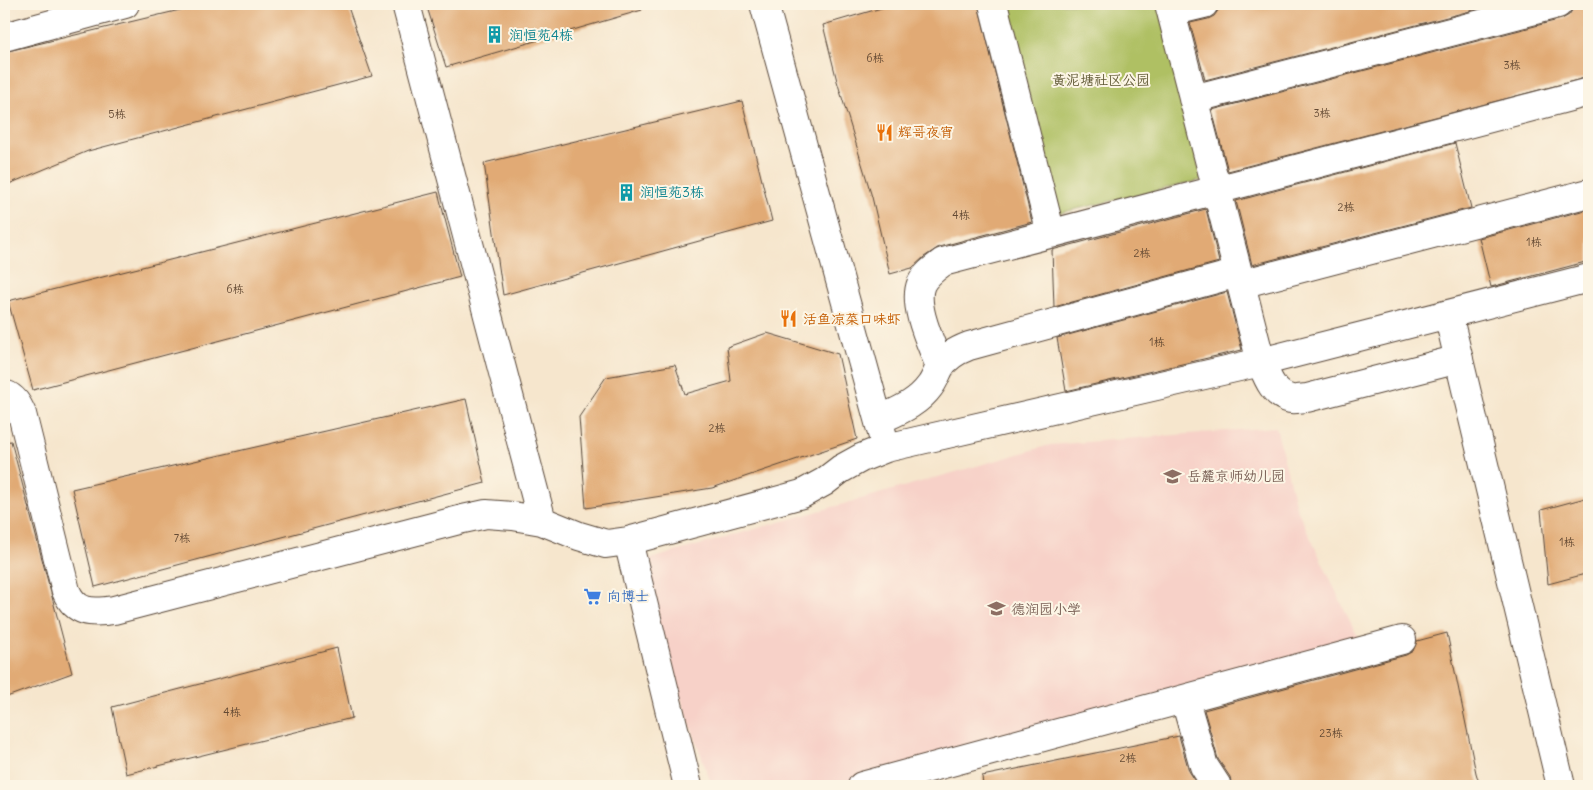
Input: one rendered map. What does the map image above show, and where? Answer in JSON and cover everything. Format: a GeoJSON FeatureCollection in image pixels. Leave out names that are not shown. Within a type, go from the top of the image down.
{"type":"FeatureCollection","features":[{"type":"Feature","properties":{"kind":"street"},"geometry":{"type":"LineString","coordinates":[[4,37],[126,4]]}},
{"type":"Feature","properties":{"kind":"street"},"geometry":{"type":"LineString","coordinates":[[406,4],[542,522]]}},
{"type":"Feature","properties":{"kind":"street"},"geometry":{"type":"LineString","coordinates":[[764,4],[886,448]]}},
{"type":"Feature","properties":{"kind":"street"},"geometry":{"type":"LineString","coordinates":[[993,4],[1051,234]]}},
{"type":"Feature","properties":{"kind":"street"},"geometry":{"type":"LineString","coordinates":[[1204,4],[1170,8],[1261,362],[1274,388],[1279,394],[1292,400],[1307,398],[1459,359]]}},
{"type":"Feature","properties":{"kind":"street"},"geometry":{"type":"LineString","coordinates":[[1193,99],[1558,4]]}},
{"type":"Feature","properties":{"kind":"street"},"geometry":{"type":"LineString","coordinates":[[940,367],[921,313],[919,298],[921,285],[929,273],[943,262],[1589,92]]}},
{"type":"Feature","properties":{"kind":"street"},"geometry":{"type":"LineString","coordinates":[[879,420],[906,408],[920,397],[930,386],[940,367],[948,358],[957,350],[969,346],[1240,278],[1589,194]]}},
{"type":"Feature","properties":{"kind":"street"},"geometry":{"type":"LineString","coordinates":[[4,394],[17,403],[22,414],[70,600],[78,608],[87,612],[99,612],[114,610],[486,514],[513,516],[542,522],[606,544],[628,541],[802,494],[824,482],[854,461],[886,448],[1261,362],[1589,278]]}},
{"type":"Feature","properties":{"kind":"street"},"geometry":{"type":"LineString","coordinates":[[1448,314],[1561,786]]}},
{"type":"Feature","properties":{"kind":"street"},"geometry":{"type":"LineString","coordinates":[[628,541],[688,786]]}},
{"type":"Feature","properties":{"kind":"street"},"geometry":{"type":"LineString","coordinates":[[862,786],[1402,640]]}},
{"type":"Feature","properties":{"kind":"street"},"geometry":{"type":"LineString","coordinates":[[1185,700],[1204,766],[1217,786]]}},
{"type":"Feature","properties":{"kind":"shaded area","name":"德润园小学"},"geometry":{"type":"Polygon","coordinates":[[[1276,427],[1296,507],[1358,638],[851,786],[712,786],[633,564],[1050,445],[1276,427]]]}},
{"type":"Feature","properties":{"kind":"green space","name":"黄泥塘社区公园"},"geometry":{"type":"Polygon","coordinates":[[[1004,4],[1159,4],[1202,180],[1060,213],[1004,4]]]}},
{"type":"Feature","properties":{"kind":"building"},"geometry":{"type":"Polygon","coordinates":[[[205,4],[347,4],[372,76],[88,151],[4,186],[4,52],[205,4]]]}},
{"type":"Feature","properties":{"kind":"building","name":"润恒苑4栋"},"geometry":{"type":"Polygon","coordinates":[[[426,4],[641,4],[642,10],[446,67],[426,4]]]}},
{"type":"Feature","properties":{"kind":"building"},"geometry":{"type":"Polygon","coordinates":[[[895,4],[978,4],[1032,222],[939,247],[912,268],[890,274],[872,197],[837,81],[823,25],[895,4]]]}},
{"type":"Feature","properties":{"kind":"building"},"geometry":{"type":"Polygon","coordinates":[[[1219,4],[1497,4],[1205,80],[1190,23],[1214,16],[1219,9],[1219,4]]]}},
{"type":"Feature","properties":{"kind":"building"},"geometry":{"type":"Polygon","coordinates":[[[1573,4],[1589,4],[1589,77],[1228,171],[1212,110],[1562,19],[1569,15],[1573,9],[1573,4]]]}},
{"type":"Feature","properties":{"kind":"building","name":"润恒苑3栋"},"geometry":{"type":"Polygon","coordinates":[[[742,101],[772,221],[503,295],[484,163],[742,101]]]}},
{"type":"Feature","properties":{"kind":"building"},"geometry":{"type":"Polygon","coordinates":[[[1455,143],[1471,208],[1252,265],[1236,201],[1455,143]]]}},
{"type":"Feature","properties":{"kind":"building"},"geometry":{"type":"Polygon","coordinates":[[[438,192],[460,277],[33,390],[8,301],[438,192]]]}},
{"type":"Feature","properties":{"kind":"building"},"geometry":{"type":"Polygon","coordinates":[[[1206,209],[1219,262],[1054,307],[1052,250],[1206,209]]]}},
{"type":"Feature","properties":{"kind":"building"},"geometry":{"type":"Polygon","coordinates":[[[1589,209],[1589,261],[1491,287],[1479,238],[1589,209]]]}},
{"type":"Feature","properties":{"kind":"building"},"geometry":{"type":"Polygon","coordinates":[[[1227,292],[1242,350],[1066,391],[1057,338],[1227,292]]]}},
{"type":"Feature","properties":{"kind":"building"},"geometry":{"type":"Polygon","coordinates":[[[767,333],[838,354],[857,439],[712,488],[586,508],[579,417],[606,377],[675,365],[685,394],[731,381],[727,347],[767,333]]]}},
{"type":"Feature","properties":{"kind":"building"},"geometry":{"type":"Polygon","coordinates":[[[466,399],[485,483],[95,587],[72,489],[466,399]]]}},
{"type":"Feature","properties":{"kind":"building"},"geometry":{"type":"Polygon","coordinates":[[[11,441],[72,673],[4,698],[4,442],[11,441]]]}},
{"type":"Feature","properties":{"kind":"building"},"geometry":{"type":"Polygon","coordinates":[[[1589,497],[1589,573],[1548,584],[1541,510],[1589,497]]]}},
{"type":"Feature","properties":{"kind":"building"},"geometry":{"type":"Polygon","coordinates":[[[1447,633],[1480,786],[1232,786],[1230,777],[1218,759],[1204,710],[1406,655],[1413,651],[1417,641],[1447,633]]]}},
{"type":"Feature","properties":{"kind":"building"},"geometry":{"type":"Polygon","coordinates":[[[337,648],[352,718],[126,774],[112,707],[337,648]]]}},
{"type":"Feature","properties":{"kind":"building"},"geometry":{"type":"Polygon","coordinates":[[[1179,736],[1189,771],[1199,786],[983,786],[982,776],[1179,736]]]}},
{"type":"Feature","properties":{"kind":"place","name":"润恒苑4栋"},"geometry":{"type":"Point","coordinates":[495,35]}},
{"type":"Feature","properties":{"kind":"place","name":"辉哥夜宵"},"geometry":{"type":"Point","coordinates":[884,132]}},
{"type":"Feature","properties":{"kind":"place","name":"润恒苑3栋"},"geometry":{"type":"Point","coordinates":[626,192]}},
{"type":"Feature","properties":{"kind":"place","name":"活鱼凉菜口味虾"},"geometry":{"type":"Point","coordinates":[789,319]}},
{"type":"Feature","properties":{"kind":"place","name":"岳麓京师幼儿园"},"geometry":{"type":"Point","coordinates":[1173,476]}},
{"type":"Feature","properties":{"kind":"place","name":"向博士"},"geometry":{"type":"Point","coordinates":[593,596]}},
{"type":"Feature","properties":{"kind":"place","name":"德润园小学"},"geometry":{"type":"Point","coordinates":[997,609]}}]}
